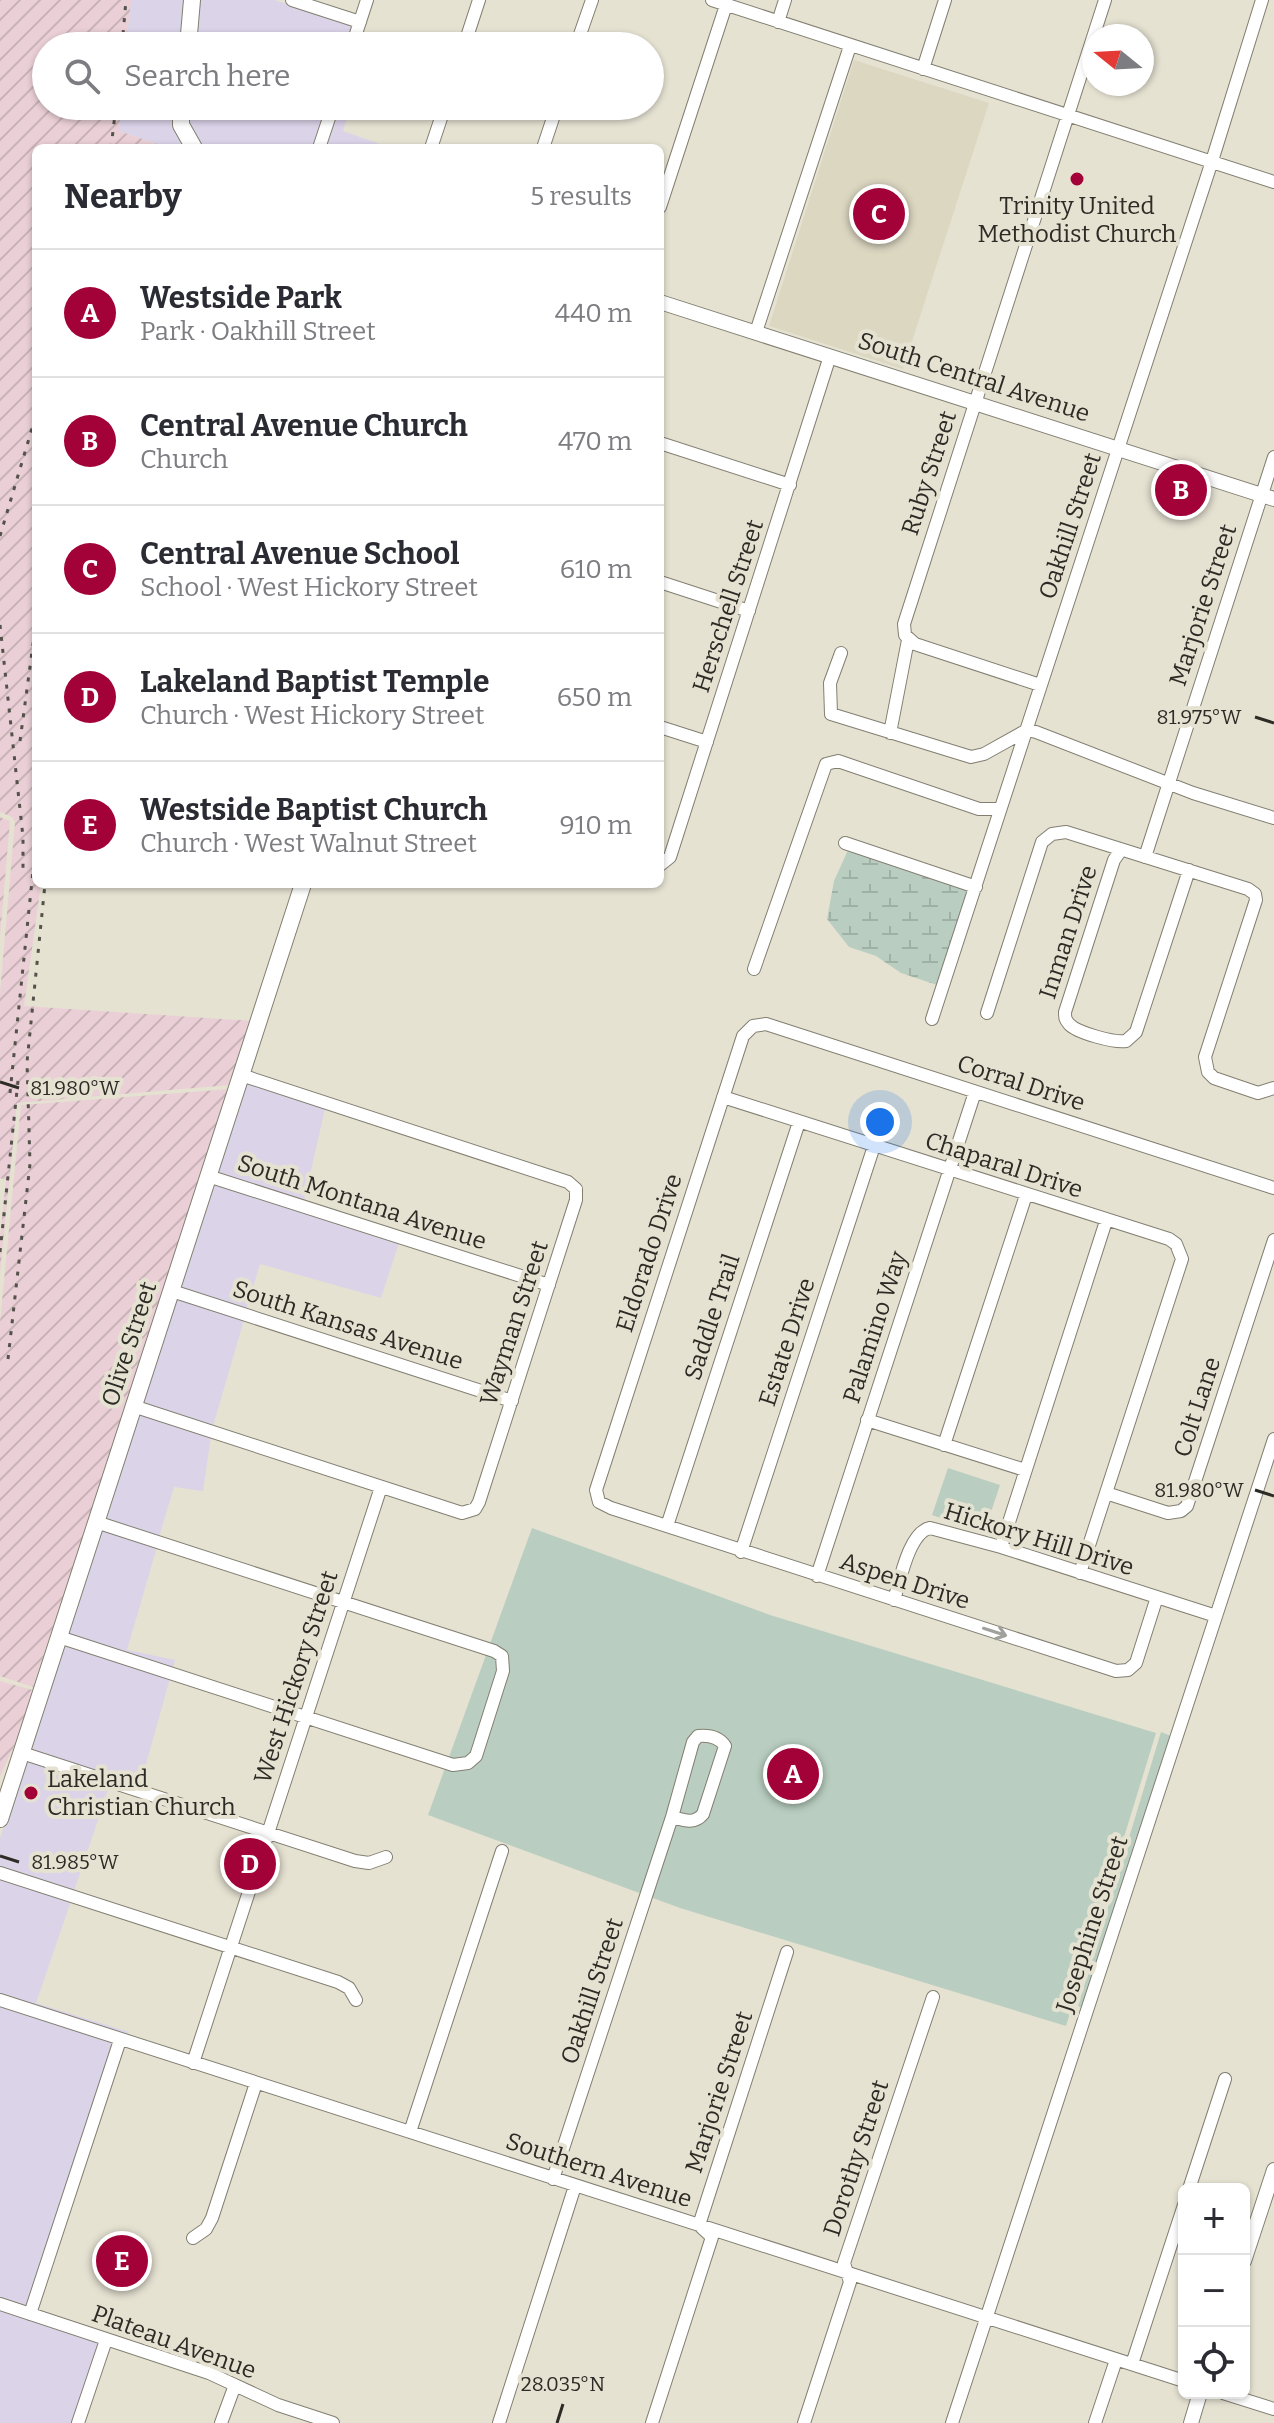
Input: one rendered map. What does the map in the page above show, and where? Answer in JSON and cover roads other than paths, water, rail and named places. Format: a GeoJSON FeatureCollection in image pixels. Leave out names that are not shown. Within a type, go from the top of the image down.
{"type":"FeatureCollection","features":[{"type":"Feature","properties":{"kind":"main road"},"geometry":{"type":"LineString","coordinates":[[189,32],[192,0]]}},
{"type":"Feature","properties":{"kind":"main road"},"geometry":{"type":"LineString","coordinates":[[181,120],[191,144]]}},
{"type":"Feature","properties":{"kind":"main road","name":"Olive Street"},"geometry":{"type":"LineString","coordinates":[[0,1819],[302,888]]}},
{"type":"Feature","properties":{"kind":"street"},"geometry":{"type":"LineString","coordinates":[[292,0],[360,22]]}},
{"type":"Feature","properties":{"kind":"street"},"geometry":{"type":"LineString","coordinates":[[357,32],[367,0]]}},
{"type":"Feature","properties":{"kind":"street"},"geometry":{"type":"LineString","coordinates":[[469,32],[479,0]]}},
{"type":"Feature","properties":{"kind":"street"},"geometry":{"type":"LineString","coordinates":[[581,32],[592,0]]}},
{"type":"Feature","properties":{"kind":"street"},"geometry":{"type":"LineString","coordinates":[[712,0],[1274,182]]}},
{"type":"Feature","properties":{"kind":"street"},"geometry":{"type":"LineString","coordinates":[[778,22],[785,0]]}},
{"type":"Feature","properties":{"kind":"street"},"geometry":{"type":"LineString","coordinates":[[923,69],[945,0]]}},
{"type":"Feature","properties":{"kind":"street","name":"Ruby Street"},"geometry":{"type":"LineString","coordinates":[[890,733],[908,640],[904,624],[1105,0]]}},
{"type":"Feature","properties":{"kind":"street","name":"Oakhill Street"},"geometry":{"type":"LineString","coordinates":[[932,1019],[1262,0]]}},
{"type":"Feature","properties":{"kind":"street"},"geometry":{"type":"LineString","coordinates":[[664,195],[726,5]]}},
{"type":"Feature","properties":{"kind":"street"},"geometry":{"type":"LineString","coordinates":[[756,332],[850,46]]}},
{"type":"Feature","properties":{"kind":"street"},"geometry":{"type":"LineString","coordinates":[[320,144],[328,120]]}},
{"type":"Feature","properties":{"kind":"street"},"geometry":{"type":"LineString","coordinates":[[432,144],[440,120]]}},
{"type":"Feature","properties":{"kind":"street"},"geometry":{"type":"LineString","coordinates":[[544,144],[552,120]]}},
{"type":"Feature","properties":{"kind":"street","name":"South Central Avenue"},"geometry":{"type":"LineString","coordinates":[[664,303],[1268,497]]}},
{"type":"Feature","properties":{"kind":"street","name":"Herschell Street"},"geometry":{"type":"LineString","coordinates":[[664,862],[670,857],[830,356]]}},
{"type":"Feature","properties":{"kind":"street"},"geometry":{"type":"LineString","coordinates":[[664,444],[790,485]]}},
{"type":"Feature","properties":{"kind":"street","name":"Marjorie Street"},"geometry":{"type":"LineString","coordinates":[[1145,857],[1268,497],[1274,457]]}},
{"type":"Feature","properties":{"kind":"street"},"geometry":{"type":"LineString","coordinates":[[664,583],[749,611]]}},
{"type":"Feature","properties":{"kind":"street"},"geometry":{"type":"LineString","coordinates":[[908,640],[1040,685]]}},
{"type":"Feature","properties":{"kind":"street"},"geometry":{"type":"LineString","coordinates":[[841,653],[830,683],[831,714],[971,757],[984,754],[1027,730],[1168,784],[1274,818]]}},
{"type":"Feature","properties":{"kind":"street"},"geometry":{"type":"LineString","coordinates":[[664,728],[707,742]]}},
{"type":"Feature","properties":{"kind":"street"},"geometry":{"type":"LineString","coordinates":[[754,969],[826,764],[838,761],[979,809],[1000,809]]}},
{"type":"Feature","properties":{"kind":"street"},"geometry":{"type":"LineString","coordinates":[[987,1013],[1042,842],[1060,831],[1189,870],[1255,894],[1256,900],[1205,1057],[1208,1072],[1214,1078],[1258,1093],[1274,1088]]}},
{"type":"Feature","properties":{"kind":"street"},"geometry":{"type":"LineString","coordinates":[[845,843],[976,887]]}},
{"type":"Feature","properties":{"kind":"street","name":"Inman Drive"},"geometry":{"type":"LineString","coordinates":[[1121,850],[1114,860],[1065,1012],[1067,1023],[1073,1028],[1115,1042],[1126,1041],[1136,1032],[1189,870]]}},
{"type":"Feature","properties":{"kind":"street","name":"Corral Drive"},"geometry":{"type":"LineString","coordinates":[[753,1026],[766,1024],[1274,1188]]}},
{"type":"Feature","properties":{"kind":"street","name":"Eldorado Drive"},"geometry":{"type":"LineString","coordinates":[[597,1498],[596,1490],[743,1036],[753,1026]]}},
{"type":"Feature","properties":{"kind":"street","name":"Wayman Street"},"geometry":{"type":"LineString","coordinates":[[241,1075],[573,1185],[577,1194],[479,1502],[470,1511],[462,1513],[381,1487]]}},
{"type":"Feature","properties":{"kind":"street","name":"Palamino Way"},"geometry":{"type":"LineString","coordinates":[[817,1576],[975,1092]]}},
{"type":"Feature","properties":{"kind":"street","name":"Chaparal Drive"},"geometry":{"type":"LineString","coordinates":[[723,1097],[1169,1239],[1179,1248],[1182,1259],[1106,1493]]}},
{"type":"Feature","properties":{"kind":"street","name":"Saddle Trail"},"geometry":{"type":"LineString","coordinates":[[667,1526],[799,1122]]}},
{"type":"Feature","properties":{"kind":"street","name":"Estate Drive"},"geometry":{"type":"LineString","coordinates":[[741,1552],[874,1146]]}},
{"type":"Feature","properties":{"kind":"street","name":"South Montana Avenue"},"geometry":{"type":"LineString","coordinates":[[208,1176],[549,1285]]}},
{"type":"Feature","properties":{"kind":"street"},"geometry":{"type":"LineString","coordinates":[[944,1445],[1026,1195]]}},
{"type":"Feature","properties":{"kind":"street"},"geometry":{"type":"LineString","coordinates":[[1001,1547],[1106,1221]]}},
{"type":"Feature","properties":{"kind":"street","name":"Colt Lane"},"geometry":{"type":"LineString","coordinates":[[1106,1493],[1168,1513],[1181,1511],[1187,1506],[1274,1240]]}},
{"type":"Feature","properties":{"kind":"street","name":"South Kansas Avenue"},"geometry":{"type":"LineString","coordinates":[[172,1291],[512,1401]]}},
{"type":"Feature","properties":{"kind":"street"},"geometry":{"type":"LineString","coordinates":[[133,1406],[381,1487]]}},
{"type":"Feature","properties":{"kind":"street"},"geometry":{"type":"LineString","coordinates":[[867,1420],[1025,1470]]}},
{"type":"Feature","properties":{"kind":"street","name":"Josephine Street"},"geometry":{"type":"LineString","coordinates":[[952,2423],[1274,1439]]}},
{"type":"Feature","properties":{"kind":"street","name":"West Hickory Street"},"geometry":{"type":"LineString","coordinates":[[193,2063],[381,1487]]}},
{"type":"Feature","properties":{"kind":"street"},"geometry":{"type":"LineString","coordinates":[[1080,1573],[1106,1493]]}},
{"type":"Feature","properties":{"kind":"street","name":"Aspen Drive"},"geometry":{"type":"LineString","coordinates":[[597,1498],[603,1505],[741,1552],[1122,1672],[1136,1663],[1157,1597]]}},
{"type":"Feature","properties":{"kind":"street"},"geometry":{"type":"LineString","coordinates":[[59,1637],[448,1763],[468,1763],[476,1756],[503,1671],[502,1656],[494,1651],[96,1522]]}},
{"type":"Feature","properties":{"kind":"street","name":"Hickory Hill Drive"},"geometry":{"type":"LineString","coordinates":[[894,1600],[914,1539],[924,1529],[930,1528],[1001,1547],[1216,1616]]}},
{"type":"Feature","properties":{"kind":"street","name":"Oakhill Street"},"geometry":{"type":"LineString","coordinates":[[553,2179],[696,1738],[702,1735],[719,1740],[725,1746],[703,1814],[689,1821],[672,1817]]}},
{"type":"Feature","properties":{"kind":"street"},"geometry":{"type":"LineString","coordinates":[[22,1753],[355,1861],[369,1863],[386,1857]]}},
{"type":"Feature","properties":{"kind":"street"},"geometry":{"type":"LineString","coordinates":[[410,2132],[502,1851]]}},
{"type":"Feature","properties":{"kind":"street"},"geometry":{"type":"LineString","coordinates":[[0,1873],[338,1982],[349,1988],[356,2000]]}},
{"type":"Feature","properties":{"kind":"street","name":"Marjorie Street"},"geometry":{"type":"LineString","coordinates":[[652,2423],[712,2237],[699,2225],[787,1952]]}},
{"type":"Feature","properties":{"kind":"street","name":"Dorothy Street"},"geometry":{"type":"LineString","coordinates":[[804,2423],[850,2282],[844,2263],[933,1997]]}},
{"type":"Feature","properties":{"kind":"street","name":"Southern Avenue"},"geometry":{"type":"LineString","coordinates":[[0,2000],[1178,2379]]}},
{"type":"Feature","properties":{"kind":"street"},"geometry":{"type":"LineString","coordinates":[[30,2314],[120,2040]]}},
{"type":"Feature","properties":{"kind":"street"},"geometry":{"type":"LineString","coordinates":[[1191,2183],[1225,2079]]}},
{"type":"Feature","properties":{"kind":"street"},"geometry":{"type":"LineString","coordinates":[[193,2238],[206,2229],[212,2218],[256,2083]]}},
{"type":"Feature","properties":{"kind":"street"},"geometry":{"type":"LineString","coordinates":[[1246,2255],[1274,2170]]}},
{"type":"Feature","properties":{"kind":"street"},"geometry":{"type":"LineString","coordinates":[[499,2423],[575,2186]]}},
{"type":"Feature","properties":{"kind":"street"},"geometry":{"type":"LineString","coordinates":[[1132,2364],[1178,2223]]}},
{"type":"Feature","properties":{"kind":"street","name":"Plateau Avenue"},"geometry":{"type":"LineString","coordinates":[[0,2304],[209,2373],[278,2405],[333,2423]]}},
{"type":"Feature","properties":{"kind":"street"},"geometry":{"type":"LineString","coordinates":[[78,2423],[106,2340]]}},
{"type":"Feature","properties":{"kind":"street"},"geometry":{"type":"LineString","coordinates":[[1095,2423],[1116,2360]]}},
{"type":"Feature","properties":{"kind":"street"},"geometry":{"type":"LineString","coordinates":[[221,2423],[235,2385]]}},
{"type":"Feature","properties":{"kind":"street"},"geometry":{"type":"LineString","coordinates":[[1191,2423],[1198,2399]]}},
{"type":"Feature","properties":{"kind":"street"},"geometry":{"type":"LineString","coordinates":[[1242,2399],[1274,2409]]}},
{"type":"Feature","properties":{"kind":"railway"},"geometry":{"type":"LineString","coordinates":[[123,32],[126,0]]}},
{"type":"Feature","properties":{"kind":"railway"},"geometry":{"type":"LineString","coordinates":[[111,144],[114,120]]}},
{"type":"Feature","properties":{"kind":"railway"},"geometry":{"type":"LineString","coordinates":[[0,536],[32,428]]}},
{"type":"Feature","properties":{"kind":"railway"},"geometry":{"type":"LineString","coordinates":[[0,625],[23,837],[23,872]]}},
{"type":"Feature","properties":{"kind":"railway"},"geometry":{"type":"LineString","coordinates":[[20,741],[32,652]]}},
{"type":"Feature","properties":{"kind":"railway"},"geometry":{"type":"LineString","coordinates":[[10,1093],[32,881]]}},
{"type":"Feature","properties":{"kind":"railway"},"geometry":{"type":"LineString","coordinates":[[8,1359],[30,1164],[27,1062],[45,888]]}},
{"type":"Feature","properties":{"kind":"railway"},"geometry":{"type":"LineString","coordinates":[[0,1252],[18,1081]]}},
{"type":"Feature","properties":{"kind":"place","name":"Trinity United Methodist Church"},"geometry":{"type":"Point","coordinates":[1077,179]}},
{"type":"Feature","properties":{"kind":"place","name":"Central Avenue School"},"geometry":{"type":"Point","coordinates":[879,214]}},
{"type":"Feature","properties":{"kind":"place","name":"Central Avenue Church"},"geometry":{"type":"Point","coordinates":[1181,490]}},
{"type":"Feature","properties":{"kind":"place","name":"Westside Park"},"geometry":{"type":"Point","coordinates":[793,1774]}},
{"type":"Feature","properties":{"kind":"place","name":"Lakeland Christian Church"},"geometry":{"type":"Point","coordinates":[31,1793]}},
{"type":"Feature","properties":{"kind":"place","name":"Lakeland Baptist Temple"},"geometry":{"type":"Point","coordinates":[250,1864]}},
{"type":"Feature","properties":{"kind":"place","name":"Westside Baptist Church"},"geometry":{"type":"Point","coordinates":[122,2261]}}]}
